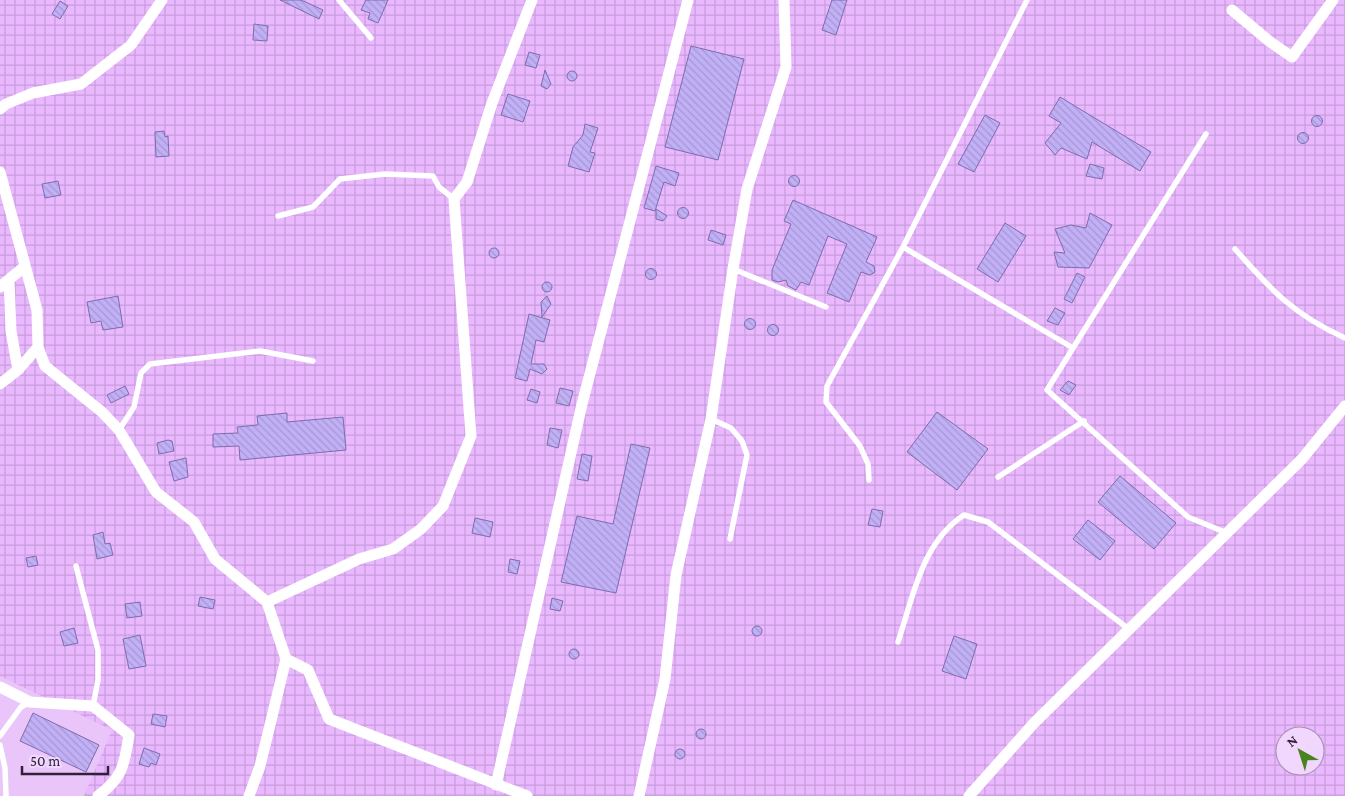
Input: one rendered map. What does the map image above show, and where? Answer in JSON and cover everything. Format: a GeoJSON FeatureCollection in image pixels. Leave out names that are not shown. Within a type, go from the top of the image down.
{"type":"FeatureCollection","features":[{"type":"Feature","properties":{"kind":"street"},"geometry":{"type":"LineString","coordinates":[[0,109],[6,104],[33,93],[81,84],[131,45],[162,0]]}},
{"type":"Feature","properties":{"kind":"street"},"geometry":{"type":"LineString","coordinates":[[268,602],[359,559],[393,549],[421,529],[443,506],[470,436],[454,200],[467,182],[492,103],[532,0]]}},
{"type":"Feature","properties":{"kind":"street"},"geometry":{"type":"LineString","coordinates":[[496,784],[582,404],[688,0]]}},
{"type":"Feature","properties":{"kind":"street"},"geometry":{"type":"LineString","coordinates":[[639,796],[665,679],[676,575],[711,420],[733,269],[747,189],[786,67],[784,0]]}},
{"type":"Feature","properties":{"kind":"street"},"geometry":{"type":"LineString","coordinates":[[1232,10],[1269,41],[1292,57],[1333,0]]}},
{"type":"Feature","properties":{"kind":"street"},"geometry":{"type":"LineString","coordinates":[[0,172],[37,310],[38,347],[45,366],[102,412],[119,430],[156,492],[194,522],[215,559],[268,602],[286,659],[260,766],[249,796]]}},
{"type":"Feature","properties":{"kind":"street"},"geometry":{"type":"LineString","coordinates":[[18,370],[4,283],[24,267]]}},
{"type":"Feature","properties":{"kind":"street"},"geometry":{"type":"LineString","coordinates":[[0,384],[18,370],[38,347]]}},
{"type":"Feature","properties":{"kind":"street"},"geometry":{"type":"LineString","coordinates":[[969,796],[1034,723],[1302,459],[1345,406]]}},
{"type":"Feature","properties":{"kind":"street"},"geometry":{"type":"LineString","coordinates":[[286,659],[308,670],[329,719],[528,796]]}},
{"type":"Feature","properties":{"kind":"street"},"geometry":{"type":"LineString","coordinates":[[0,687],[30,702],[93,706],[129,735],[125,761],[115,783],[98,796]]}},
{"type":"Feature","properties":{"kind":"lane"},"geometry":{"type":"LineString","coordinates":[[339,0],[371,38]]}},
{"type":"Feature","properties":{"kind":"lane"},"geometry":{"type":"LineString","coordinates":[[869,480],[868,464],[860,446],[826,402],[827,386],[903,247],[1027,0]]}},
{"type":"Feature","properties":{"kind":"lane"},"geometry":{"type":"LineString","coordinates":[[1206,134],[1047,390],[1084,421],[1188,517],[1227,533]]}},
{"type":"Feature","properties":{"kind":"lane"},"geometry":{"type":"LineString","coordinates":[[278,216],[313,207],[340,179],[385,174],[433,176],[439,187],[454,200]]}},
{"type":"Feature","properties":{"kind":"lane"},"geometry":{"type":"LineString","coordinates":[[903,247],[1074,348]]}},
{"type":"Feature","properties":{"kind":"lane"},"geometry":{"type":"LineString","coordinates":[[1235,249],[1272,292],[1316,324],[1345,338]]}},
{"type":"Feature","properties":{"kind":"lane"},"geometry":{"type":"LineString","coordinates":[[733,269],[826,307]]}},
{"type":"Feature","properties":{"kind":"lane"},"geometry":{"type":"LineString","coordinates":[[119,430],[134,407],[141,373],[150,364],[260,351],[313,361]]}},
{"type":"Feature","properties":{"kind":"lane"},"geometry":{"type":"LineString","coordinates":[[711,420],[731,428],[742,441],[747,456],[730,539]]}},
{"type":"Feature","properties":{"kind":"lane"},"geometry":{"type":"LineString","coordinates":[[998,476],[1084,421]]}},
{"type":"Feature","properties":{"kind":"lane"},"geometry":{"type":"LineString","coordinates":[[898,642],[929,551],[949,525],[964,515],[988,522],[1130,630]]}},
{"type":"Feature","properties":{"kind":"lane"},"geometry":{"type":"LineString","coordinates":[[76,566],[98,650],[98,680],[93,706]]}},
{"type":"Feature","properties":{"kind":"lane"},"geometry":{"type":"LineString","coordinates":[[0,736],[21,708],[30,702]]}},
{"type":"Feature","properties":{"kind":"lane"},"geometry":{"type":"LineString","coordinates":[[0,745],[6,768],[6,796]]}},
{"type":"Feature","properties":{"kind":"shaded area"},"geometry":{"type":"Polygon","coordinates":[[[0,0],[1345,0],[1345,796],[84,796],[112,730],[0,676],[0,0]]]}},
{"type":"Feature","properties":{"kind":"building"},"geometry":{"type":"Polygon","coordinates":[[[280,0],[301,0],[323,10],[319,19],[280,0]]]}},
{"type":"Feature","properties":{"kind":"building"},"geometry":{"type":"Polygon","coordinates":[[[366,0],[388,0],[378,23],[368,19],[370,13],[361,10],[366,0]]]}},
{"type":"Feature","properties":{"kind":"building"},"geometry":{"type":"Polygon","coordinates":[[[832,0],[847,0],[836,35],[822,30],[832,0]]]}},
{"type":"Feature","properties":{"kind":"building"},"geometry":{"type":"Polygon","coordinates":[[[60,1],[68,6],[60,19],[52,14],[60,1]]]}},
{"type":"Feature","properties":{"kind":"building"},"geometry":{"type":"Polygon","coordinates":[[[254,24],[268,26],[267,41],[253,40],[254,24]]]}},
{"type":"Feature","properties":{"kind":"building"},"geometry":{"type":"Polygon","coordinates":[[[691,46],[744,59],[718,160],[665,147],[691,46]]]}},
{"type":"Feature","properties":{"kind":"building"},"geometry":{"type":"Polygon","coordinates":[[[529,52],[540,55],[536,68],[525,65],[529,52]]]}},
{"type":"Feature","properties":{"kind":"building"},"geometry":{"type":"Polygon","coordinates":[[[545,70],[551,84],[547,89],[541,86],[545,70]]]}},
{"type":"Feature","properties":{"kind":"building"},"geometry":{"type":"Polygon","coordinates":[[[570,71],[574,71],[577,76],[576,80],[570,81],[567,78],[567,74],[570,71]]]}},
{"type":"Feature","properties":{"kind":"building"},"geometry":{"type":"Polygon","coordinates":[[[508,94],[530,101],[523,122],[501,115],[508,94]]]}},
{"type":"Feature","properties":{"kind":"building"},"geometry":{"type":"Polygon","coordinates":[[[1060,97],[1151,152],[1140,171],[1092,142],[1087,159],[1061,148],[1055,155],[1045,143],[1061,123],[1049,116],[1060,97]]]}},
{"type":"Feature","properties":{"kind":"building"},"geometry":{"type":"Polygon","coordinates":[[[985,115],[1000,123],[974,172],[958,164],[985,115]]]}},
{"type":"Feature","properties":{"kind":"building"},"geometry":{"type":"Polygon","coordinates":[[[1315,116],[1319,116],[1322,121],[1321,125],[1315,126],[1312,123],[1312,119],[1315,116]]]}},
{"type":"Feature","properties":{"kind":"building"},"geometry":{"type":"Polygon","coordinates":[[[585,124],[598,128],[590,152],[595,153],[589,172],[568,166],[573,147],[583,135],[585,124]]]}},
{"type":"Feature","properties":{"kind":"building"},"geometry":{"type":"Polygon","coordinates":[[[164,131],[165,137],[168,136],[169,156],[156,157],[155,132],[164,131]]]}},
{"type":"Feature","properties":{"kind":"building"},"geometry":{"type":"Polygon","coordinates":[[[1301,133],[1305,133],[1308,138],[1307,142],[1301,143],[1298,140],[1298,136],[1301,133]]]}},
{"type":"Feature","properties":{"kind":"building"},"geometry":{"type":"Polygon","coordinates":[[[1090,164],[1104,168],[1102,179],[1086,176],[1090,164]]]}},
{"type":"Feature","properties":{"kind":"building"},"geometry":{"type":"Polygon","coordinates":[[[656,166],[679,173],[675,186],[664,182],[655,211],[644,208],[656,166]]]}},
{"type":"Feature","properties":{"kind":"building"},"geometry":{"type":"Polygon","coordinates":[[[792,176],[796,176],[799,181],[798,185],[792,186],[789,183],[789,179],[792,176]]]}},
{"type":"Feature","properties":{"kind":"building"},"geometry":{"type":"Polygon","coordinates":[[[58,181],[61,195],[45,198],[42,184],[58,181]]]}},
{"type":"Feature","properties":{"kind":"building"},"geometry":{"type":"Polygon","coordinates":[[[793,200],[877,237],[866,262],[874,266],[875,272],[870,275],[861,272],[849,302],[827,293],[847,244],[828,236],[809,285],[801,282],[796,290],[788,286],[786,280],[778,282],[772,280],[772,270],[791,224],[784,221],[793,200]]]}},
{"type":"Feature","properties":{"kind":"building"},"geometry":{"type":"Polygon","coordinates":[[[681,208],[685,208],[688,213],[687,217],[681,218],[678,215],[678,211],[681,208]]]}},
{"type":"Feature","properties":{"kind":"building"},"geometry":{"type":"Polygon","coordinates":[[[656,209],[667,216],[663,221],[656,219],[656,209]]]}},
{"type":"Feature","properties":{"kind":"building"},"geometry":{"type":"Polygon","coordinates":[[[1090,213],[1112,225],[1089,268],[1058,267],[1054,252],[1065,253],[1055,229],[1071,225],[1086,228],[1090,213]]]}},
{"type":"Feature","properties":{"kind":"building"},"geometry":{"type":"Polygon","coordinates":[[[1005,223],[1026,236],[998,282],[977,269],[1005,223]]]}},
{"type":"Feature","properties":{"kind":"building"},"geometry":{"type":"Polygon","coordinates":[[[711,230],[726,235],[723,245],[708,240],[711,230]]]}},
{"type":"Feature","properties":{"kind":"building"},"geometry":{"type":"Polygon","coordinates":[[[492,248],[496,248],[499,253],[498,257],[492,258],[489,255],[489,251],[492,248]]]}},
{"type":"Feature","properties":{"kind":"building"},"geometry":{"type":"Polygon","coordinates":[[[649,269],[653,269],[656,274],[655,278],[649,279],[646,276],[646,272],[649,269]]]}},
{"type":"Feature","properties":{"kind":"building"},"geometry":{"type":"Polygon","coordinates":[[[1077,273],[1085,277],[1072,303],[1064,299],[1077,273]]]}},
{"type":"Feature","properties":{"kind":"building"},"geometry":{"type":"Polygon","coordinates":[[[545,282],[549,282],[552,287],[551,291],[545,292],[542,289],[542,285],[545,282]]]}},
{"type":"Feature","properties":{"kind":"building"},"geometry":{"type":"Polygon","coordinates":[[[118,296],[123,327],[103,330],[101,321],[91,323],[87,302],[118,296]]]}},
{"type":"Feature","properties":{"kind":"building"},"geometry":{"type":"Polygon","coordinates":[[[547,296],[551,304],[542,317],[541,302],[547,296]]]}},
{"type":"Feature","properties":{"kind":"building"},"geometry":{"type":"Polygon","coordinates":[[[1055,308],[1065,313],[1058,325],[1047,321],[1055,308]]]}},
{"type":"Feature","properties":{"kind":"building"},"geometry":{"type":"Polygon","coordinates":[[[529,314],[550,320],[544,342],[536,340],[531,364],[544,364],[547,369],[542,374],[530,369],[527,381],[515,378],[529,314]]]}},
{"type":"Feature","properties":{"kind":"building"},"geometry":{"type":"Polygon","coordinates":[[[748,319],[752,319],[755,324],[754,328],[748,329],[745,326],[745,322],[748,319]]]}},
{"type":"Feature","properties":{"kind":"building"},"geometry":{"type":"Polygon","coordinates":[[[771,325],[775,325],[778,330],[777,334],[771,335],[768,332],[768,328],[771,325]]]}},
{"type":"Feature","properties":{"kind":"building"},"geometry":{"type":"Polygon","coordinates":[[[1068,381],[1076,385],[1069,395],[1060,390],[1068,381]]]}},
{"type":"Feature","properties":{"kind":"building"},"geometry":{"type":"Polygon","coordinates":[[[125,386],[129,394],[111,403],[107,395],[125,386]]]}},
{"type":"Feature","properties":{"kind":"building"},"geometry":{"type":"Polygon","coordinates":[[[560,388],[573,391],[569,406],[556,403],[560,388]]]}},
{"type":"Feature","properties":{"kind":"building"},"geometry":{"type":"Polygon","coordinates":[[[531,389],[540,392],[537,403],[527,400],[531,389]]]}},
{"type":"Feature","properties":{"kind":"building"},"geometry":{"type":"Polygon","coordinates":[[[937,412],[988,449],[957,490],[907,452],[937,412]]]}},
{"type":"Feature","properties":{"kind":"building"},"geometry":{"type":"Polygon","coordinates":[[[287,413],[287,422],[343,417],[346,450],[240,460],[239,446],[213,447],[213,434],[238,433],[237,427],[258,425],[257,416],[287,413]]]}},
{"type":"Feature","properties":{"kind":"building"},"geometry":{"type":"Polygon","coordinates":[[[550,428],[562,430],[558,448],[547,445],[550,428]]]}},
{"type":"Feature","properties":{"kind":"building"},"geometry":{"type":"Polygon","coordinates":[[[168,440],[172,441],[174,451],[159,454],[157,443],[168,440]]]}},
{"type":"Feature","properties":{"kind":"building"},"geometry":{"type":"Polygon","coordinates":[[[631,444],[650,448],[616,593],[561,582],[577,516],[613,524],[631,444]]]}},
{"type":"Feature","properties":{"kind":"building"},"geometry":{"type":"Polygon","coordinates":[[[582,454],[592,456],[588,481],[577,479],[582,454]]]}},
{"type":"Feature","properties":{"kind":"building"},"geometry":{"type":"Polygon","coordinates":[[[186,458],[188,477],[174,481],[169,462],[186,458]]]}},
{"type":"Feature","properties":{"kind":"building"},"geometry":{"type":"Polygon","coordinates":[[[1120,476],[1176,523],[1154,549],[1098,502],[1120,476]]]}},
{"type":"Feature","properties":{"kind":"building"},"geometry":{"type":"Polygon","coordinates":[[[872,509],[883,511],[880,527],[868,525],[872,509]]]}},
{"type":"Feature","properties":{"kind":"building"},"geometry":{"type":"Polygon","coordinates":[[[475,518],[493,522],[490,537],[472,533],[475,518]]]}},
{"type":"Feature","properties":{"kind":"building"},"geometry":{"type":"Polygon","coordinates":[[[1088,520],[1115,541],[1100,560],[1073,539],[1088,520]]]}},
{"type":"Feature","properties":{"kind":"building"},"geometry":{"type":"Polygon","coordinates":[[[103,532],[105,544],[110,543],[113,555],[97,559],[93,535],[103,532]]]}},
{"type":"Feature","properties":{"kind":"building"},"geometry":{"type":"Polygon","coordinates":[[[36,556],[38,565],[28,567],[26,558],[36,556]]]}},
{"type":"Feature","properties":{"kind":"building"},"geometry":{"type":"Polygon","coordinates":[[[510,559],[520,561],[517,574],[508,572],[510,559]]]}},
{"type":"Feature","properties":{"kind":"building"},"geometry":{"type":"Polygon","coordinates":[[[200,597],[215,600],[213,609],[198,606],[200,597]]]}},
{"type":"Feature","properties":{"kind":"building"},"geometry":{"type":"Polygon","coordinates":[[[552,598],[563,601],[560,611],[550,609],[552,598]]]}},
{"type":"Feature","properties":{"kind":"building"},"geometry":{"type":"Polygon","coordinates":[[[140,602],[142,616],[127,618],[125,604],[140,602]]]}},
{"type":"Feature","properties":{"kind":"building"},"geometry":{"type":"Polygon","coordinates":[[[755,626],[759,626],[762,631],[761,635],[755,636],[752,633],[752,629],[755,626]]]}},
{"type":"Feature","properties":{"kind":"building"},"geometry":{"type":"Polygon","coordinates":[[[74,628],[78,643],[64,646],[60,632],[74,628]]]}},
{"type":"Feature","properties":{"kind":"building"},"geometry":{"type":"Polygon","coordinates":[[[140,635],[146,666],[129,669],[123,639],[140,635]]]}},
{"type":"Feature","properties":{"kind":"building"},"geometry":{"type":"Polygon","coordinates":[[[954,636],[977,644],[966,679],[942,671],[954,636]]]}},
{"type":"Feature","properties":{"kind":"building"},"geometry":{"type":"Polygon","coordinates":[[[572,649],[576,649],[579,654],[578,658],[572,659],[569,656],[569,652],[572,649]]]}},
{"type":"Feature","properties":{"kind":"building"},"geometry":{"type":"Polygon","coordinates":[[[33,713],[99,745],[86,772],[20,741],[33,713]]]}},
{"type":"Feature","properties":{"kind":"building"},"geometry":{"type":"Polygon","coordinates":[[[153,714],[167,716],[165,727],[151,724],[153,714]]]}},
{"type":"Feature","properties":{"kind":"building"},"geometry":{"type":"Polygon","coordinates":[[[699,729],[703,729],[706,734],[705,738],[699,739],[696,736],[696,732],[699,729]]]}},
{"type":"Feature","properties":{"kind":"building"},"geometry":{"type":"Polygon","coordinates":[[[144,748],[160,754],[156,765],[151,763],[149,767],[139,764],[144,748]]]}},
{"type":"Feature","properties":{"kind":"building"},"geometry":{"type":"Polygon","coordinates":[[[678,749],[682,749],[685,754],[684,758],[678,759],[675,756],[675,752],[678,749]]]}}]}
